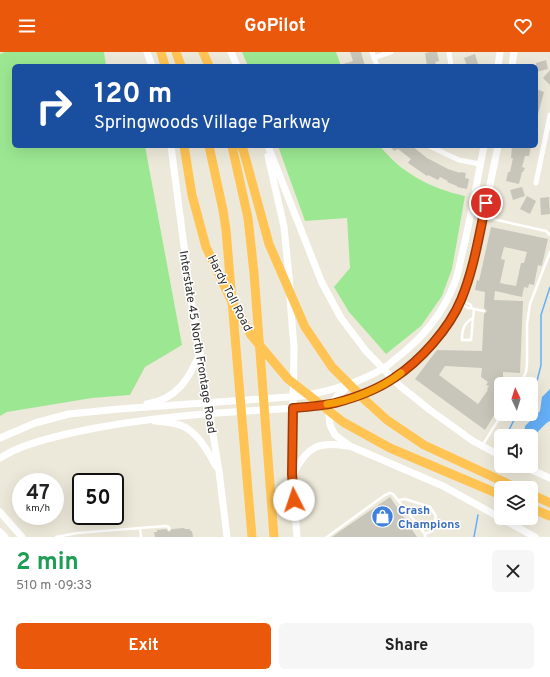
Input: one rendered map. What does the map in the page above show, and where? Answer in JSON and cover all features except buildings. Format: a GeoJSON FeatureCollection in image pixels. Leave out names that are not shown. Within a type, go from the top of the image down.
{"type":"FeatureCollection","features":[{"type":"Feature","properties":{"kind":"highway"},"geometry":{"type":"LineString","coordinates":[[160,52],[164,64]]}},
{"type":"Feature","properties":{"kind":"highway"},"geometry":{"type":"LineString","coordinates":[[176,52],[180,64]]}},
{"type":"Feature","properties":{"kind":"highway"},"geometry":{"type":"LineString","coordinates":[[203,52],[208,64]]}},
{"type":"Feature","properties":{"kind":"highway","name":"Hardy Toll Road"},"geometry":{"type":"LineString","coordinates":[[184,148],[192,195],[206,247],[232,302],[251,335],[288,379],[343,422],[390,448],[494,492]]}},
{"type":"Feature","properties":{"kind":"highway"},"geometry":{"type":"LineString","coordinates":[[208,148],[223,210],[226,230],[252,537]]}},
{"type":"Feature","properties":{"kind":"highway"},"geometry":{"type":"LineString","coordinates":[[232,148],[248,218],[254,273],[274,537]]}},
{"type":"Feature","properties":{"kind":"highway"},"geometry":{"type":"LineString","coordinates":[[242,148],[269,244],[304,327],[332,367],[387,420],[424,445],[502,481]]}},
{"type":"Feature","properties":{"kind":"highway"},"geometry":{"type":"LineString","coordinates":[[538,497],[550,503]]}},
{"type":"Feature","properties":{"kind":"highway"},"geometry":{"type":"LineString","coordinates":[[538,511],[550,516]]}},
{"type":"Feature","properties":{"kind":"main road"},"geometry":{"type":"LineString","coordinates":[[147,52],[151,64]]}},
{"type":"Feature","properties":{"kind":"main road"},"geometry":{"type":"LineString","coordinates":[[232,52],[236,64]]}},
{"type":"Feature","properties":{"kind":"main road"},"geometry":{"type":"LineString","coordinates":[[498,64],[500,52]]}},
{"type":"Feature","properties":{"kind":"main road"},"geometry":{"type":"LineString","coordinates":[[512,64],[514,52]]}},
{"type":"Feature","properties":{"kind":"main road","name":"Interstate 45 North Frontage Road"},"geometry":{"type":"LineString","coordinates":[[171,148],[191,300],[219,471],[227,537]]}},
{"type":"Feature","properties":{"kind":"main road"},"geometry":{"type":"LineString","coordinates":[[267,148],[284,227],[288,254],[294,348],[290,408],[292,474],[297,537]]}},
{"type":"Feature","properties":{"kind":"main road"},"geometry":{"type":"LineString","coordinates":[[268,148],[322,283],[341,318],[366,352],[384,368],[393,379],[430,410],[482,446],[494,452]]}},
{"type":"Feature","properties":{"kind":"main road"},"geometry":{"type":"LineString","coordinates":[[0,438],[19,429],[69,414],[290,397],[330,391],[348,385],[384,368],[408,349],[425,332],[435,320],[449,296],[455,281],[472,215],[484,148]]}},
{"type":"Feature","properties":{"kind":"main road"},"geometry":{"type":"LineString","coordinates":[[0,458],[36,441],[88,429],[145,419],[313,407],[356,397],[393,379],[426,351],[439,337],[460,302],[466,288],[476,252],[498,148]]}},
{"type":"Feature","properties":{"kind":"main road"},"geometry":{"type":"LineString","coordinates":[[472,215],[483,217]]}},
{"type":"Feature","properties":{"kind":"main road"},"geometry":{"type":"LineString","coordinates":[[449,296],[460,302]]}},
{"type":"Feature","properties":{"kind":"main road"},"geometry":{"type":"LineString","coordinates":[[119,409],[127,405],[149,404],[162,400],[177,391],[187,379],[200,353]]}},
{"type":"Feature","properties":{"kind":"main road"},"geometry":{"type":"LineString","coordinates":[[348,385],[335,401],[329,414],[330,425],[335,435],[350,446],[443,486],[535,537]]}},
{"type":"Feature","properties":{"kind":"main road"},"geometry":{"type":"LineString","coordinates":[[313,407],[325,414],[330,420]]}},
{"type":"Feature","properties":{"kind":"main road"},"geometry":{"type":"LineString","coordinates":[[145,419],[179,425],[193,432],[219,471]]}},
{"type":"Feature","properties":{"kind":"main road"},"geometry":{"type":"LineString","coordinates":[[292,474],[301,459],[309,451],[319,446],[333,443],[350,446]]}},
{"type":"Feature","properties":{"kind":"main road"},"geometry":{"type":"LineString","coordinates":[[538,473],[550,478]]}},
{"type":"Feature","properties":{"kind":"main road"},"geometry":{"type":"LineString","coordinates":[[0,512],[22,537]]}},
{"type":"Feature","properties":{"kind":"main road"},"geometry":{"type":"LineString","coordinates":[[0,532],[5,537]]}},
{"type":"Feature","properties":{"kind":"street"},"geometry":{"type":"LineString","coordinates":[[372,52],[376,64]]}},
{"type":"Feature","properties":{"kind":"street"},"geometry":{"type":"LineString","coordinates":[[374,58],[391,52]]}},
{"type":"Feature","properties":{"kind":"street"},"geometry":{"type":"LineString","coordinates":[[449,52],[451,64]]}},
{"type":"Feature","properties":{"kind":"street"},"geometry":{"type":"LineString","coordinates":[[536,183],[550,115]]}},
{"type":"Feature","properties":{"kind":"street"},"geometry":{"type":"LineString","coordinates":[[433,148],[459,160],[480,164]]}},
{"type":"Feature","properties":{"kind":"lane"},"geometry":{"type":"LineString","coordinates":[[483,217],[546,230],[550,235]]}},
{"type":"Feature","properties":{"kind":"lane"},"geometry":{"type":"LineString","coordinates":[[524,377],[526,372],[528,355],[527,324],[530,304],[550,252]]}},
{"type":"Feature","properties":{"kind":"lane"},"geometry":{"type":"LineString","coordinates":[[460,302],[468,308],[484,311]]}},
{"type":"Feature","properties":{"kind":"lane"},"geometry":{"type":"LineString","coordinates":[[473,308],[473,318],[472,340],[462,340],[462,330],[464,324],[473,318]]}},
{"type":"Feature","properties":{"kind":"lane"},"geometry":{"type":"LineString","coordinates":[[482,446],[498,421]]}},
{"type":"Feature","properties":{"kind":"lane"},"geometry":{"type":"LineString","coordinates":[[327,537],[385,495],[390,493],[393,494],[398,500],[425,535],[432,531],[436,516],[430,507],[405,500],[398,500]]}},
{"type":"Feature","properties":{"kind":"lane"},"geometry":{"type":"LineString","coordinates":[[56,537],[77,533],[166,526],[169,527],[169,529]]}},
{"type":"Feature","properties":{"kind":"lane"},"geometry":{"type":"LineString","coordinates":[[140,529],[141,537]]}},
{"type":"Feature","properties":{"kind":"green space"},"geometry":{"type":"Polygon","coordinates":[[[5,52],[104,52],[106,64],[12,64],[12,148],[145,148],[182,345],[145,367],[130,395],[92,398],[7,412],[0,416],[0,54],[5,52]]]}},
{"type":"Feature","properties":{"kind":"green space"},"geometry":{"type":"Polygon","coordinates":[[[242,52],[336,52],[340,64],[247,64],[242,52]]]}},
{"type":"Feature","properties":{"kind":"green space"},"geometry":{"type":"Polygon","coordinates":[[[279,148],[382,148],[388,156],[407,172],[441,189],[465,196],[452,269],[442,296],[421,326],[386,354],[349,312],[334,287],[350,268],[347,218],[305,221],[279,148]]]}},
{"type":"Feature","properties":{"kind":"water"},"geometry":{"type":"Polygon","coordinates":[[[550,389],[550,421],[538,431],[538,429],[525,429],[525,426],[530,421],[538,421],[538,413],[540,411],[542,397],[550,389]]]}},
{"type":"Feature","properties":{"kind":"waterway"},"geometry":{"type":"LineString","coordinates":[[538,377],[541,365],[541,315],[550,287]]}},
{"type":"Feature","properties":{"kind":"waterway"},"geometry":{"type":"LineString","coordinates":[[510,429],[514,421]]}},
{"type":"Feature","properties":{"kind":"waterway"},"geometry":{"type":"LineString","coordinates":[[474,537],[478,515]]}},
{"type":"Feature","properties":{"kind":"slow traffic"},"geometry":{"type":"LineString","coordinates":[[327,404],[337,403],[356,397],[393,379],[401,373]]}},
{"type":"Feature","properties":{"kind":"place","name":"Crash Champions"},"geometry":{"type":"Point","coordinates":[382,517]}},
{"type":"Feature","properties":{"kind":"route"},"geometry":{"type":"LineString","coordinates":[[294,500],[292,474],[293,408],[313,407],[337,403],[356,397],[393,379],[426,351],[439,337],[454,314],[466,288],[476,252],[486,203]]}}]}
